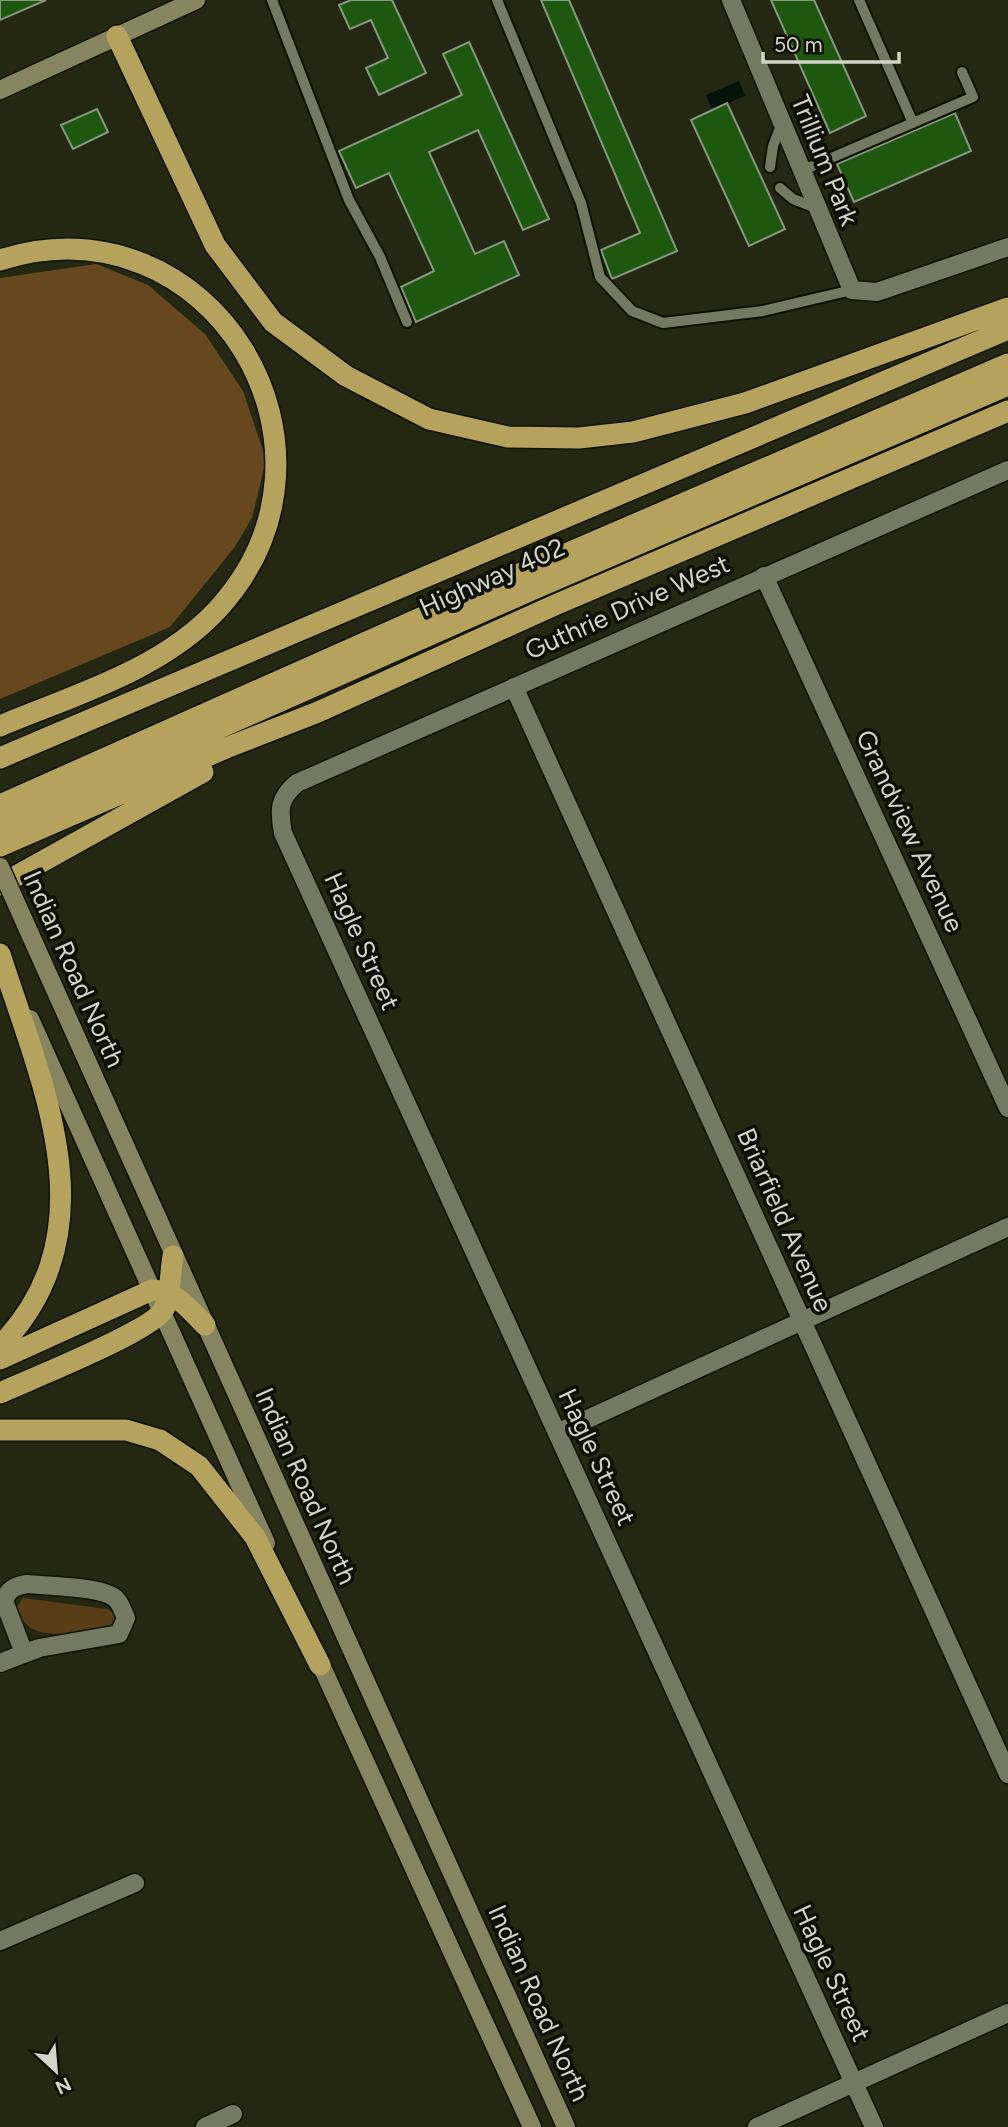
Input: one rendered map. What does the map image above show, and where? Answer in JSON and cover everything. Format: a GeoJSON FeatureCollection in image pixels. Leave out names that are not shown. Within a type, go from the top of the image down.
{"type":"FeatureCollection","features":[{"type":"Feature","properties":{"kind":"highway"},"geometry":{"type":"LineString","coordinates":[[117,36],[215,245],[272,322],[346,376],[429,419],[508,437],[579,438],[633,432],[745,403],[1008,309]]}},
{"type":"Feature","properties":{"kind":"highway"},"geometry":{"type":"LineString","coordinates":[[0,260],[37,251],[98,251],[154,269],[204,301],[225,323],[258,373],[272,420],[276,472],[268,523],[259,548],[235,587],[198,628],[132,670],[0,726]]}},
{"type":"Feature","properties":{"kind":"highway","name":"Highway 402"},"geometry":{"type":"LineString","coordinates":[[0,758],[1008,329]]}},
{"type":"Feature","properties":{"kind":"highway"},"geometry":{"type":"LineString","coordinates":[[0,805],[538,565],[1008,364]]}},
{"type":"Feature","properties":{"kind":"highway","name":"Highway 402"},"geometry":{"type":"LineString","coordinates":[[0,825],[534,589],[1008,385]]}},
{"type":"Feature","properties":{"kind":"highway"},"geometry":{"type":"LineString","coordinates":[[0,846],[226,748],[318,712],[555,605],[1008,411]]}},
{"type":"Feature","properties":{"kind":"highway"},"geometry":{"type":"LineString","coordinates":[[0,885],[163,793],[318,712]]}},
{"type":"Feature","properties":{"kind":"highway"},"geometry":{"type":"LineString","coordinates":[[0,953],[49,1108],[62,1186],[60,1228],[50,1265],[36,1298],[0,1346]]}},
{"type":"Feature","properties":{"kind":"highway"},"geometry":{"type":"LineString","coordinates":[[0,1393],[141,1328],[161,1298],[173,1256]]}},
{"type":"Feature","properties":{"kind":"highway"},"geometry":{"type":"LineString","coordinates":[[161,1298],[205,1325]]}},
{"type":"Feature","properties":{"kind":"highway"},"geometry":{"type":"LineString","coordinates":[[0,1359],[161,1298]]}},
{"type":"Feature","properties":{"kind":"highway"},"geometry":{"type":"LineString","coordinates":[[0,1430],[126,1430],[160,1440],[199,1466],[255,1537],[320,1665]]}},
{"type":"Feature","properties":{"kind":"main road"},"geometry":{"type":"LineString","coordinates":[[0,90],[197,0]]}},
{"type":"Feature","properties":{"kind":"main road","name":"Indian Road North"},"geometry":{"type":"LineString","coordinates":[[0,867],[566,2127]]}},
{"type":"Feature","properties":{"kind":"main road"},"geometry":{"type":"LineString","coordinates":[[0,953],[161,1298],[320,1665],[532,2127]]}},
{"type":"Feature","properties":{"kind":"street","name":"Trillium Park"},"geometry":{"type":"LineString","coordinates":[[736,2],[816,208],[857,292]]}},
{"type":"Feature","properties":{"kind":"street"},"geometry":{"type":"LineString","coordinates":[[857,292],[877,292],[1008,247]]}},
{"type":"Feature","properties":{"kind":"street","name":"Guthrie Drive West"},"geometry":{"type":"LineString","coordinates":[[279,806],[287,790],[297,783],[1008,470]]}},
{"type":"Feature","properties":{"kind":"street","name":"Grandview Avenue"},"geometry":{"type":"LineString","coordinates":[[764,576],[1008,1108]]}},
{"type":"Feature","properties":{"kind":"street","name":"Briarfield Avenue"},"geometry":{"type":"LineString","coordinates":[[514,687],[1008,1774]]}},
{"type":"Feature","properties":{"kind":"street","name":"Hagle Street"},"geometry":{"type":"LineString","coordinates":[[279,806],[284,833],[874,2127]]}},
{"type":"Feature","properties":{"kind":"street"},"geometry":{"type":"LineString","coordinates":[[557,1433],[1008,1227]]}},
{"type":"Feature","properties":{"kind":"street"},"geometry":{"type":"LineString","coordinates":[[0,1663],[24,1653],[62,1643],[119,1634],[125,1618],[121,1608],[115,1598],[103,1593],[27,1584],[16,1586],[7,1593],[4,1601],[24,1653]]}},
{"type":"Feature","properties":{"kind":"street"},"geometry":{"type":"LineString","coordinates":[[0,1941],[135,1883]]}},
{"type":"Feature","properties":{"kind":"street"},"geometry":{"type":"LineString","coordinates":[[757,2127],[1008,2013]]}},
{"type":"Feature","properties":{"kind":"street"},"geometry":{"type":"LineString","coordinates":[[205,2127],[233,2114]]}},
{"type":"Feature","properties":{"kind":"lane"},"geometry":{"type":"LineString","coordinates":[[272,0],[349,200],[380,257],[407,323]]}},
{"type":"Feature","properties":{"kind":"lane"},"geometry":{"type":"LineString","coordinates":[[497,0],[581,203],[600,277],[632,311],[663,323],[763,311],[857,292]]}},
{"type":"Feature","properties":{"kind":"lane"},"geometry":{"type":"LineString","coordinates":[[859,0],[913,123]]}},
{"type":"Feature","properties":{"kind":"lane"},"geometry":{"type":"LineString","coordinates":[[801,171],[973,97],[962,72]]}},
{"type":"Feature","properties":{"kind":"lane"},"geometry":{"type":"LineString","coordinates":[[770,167],[772,146],[782,123]]}},
{"type":"Feature","properties":{"kind":"lane"},"geometry":{"type":"LineString","coordinates":[[780,188],[793,199],[816,208]]}},
{"type":"Feature","properties":{"kind":"shaded area"},"geometry":{"type":"Polygon","coordinates":[[[739,81],[745,96],[712,110],[706,95],[739,81]]]}},
{"type":"Feature","properties":{"kind":"shaded area"},"geometry":{"type":"Polygon","coordinates":[[[96,264],[148,285],[205,334],[243,391],[266,460],[252,518],[234,548],[170,627],[0,699],[0,278],[96,264]]]}},
{"type":"Feature","properties":{"kind":"shaded area"},"geometry":{"type":"Polygon","coordinates":[[[23,1598],[107,1609],[114,1613],[114,1625],[106,1629],[67,1634],[42,1632],[31,1628],[16,1608],[23,1598]]]}},
{"type":"Feature","properties":{"kind":"building"},"geometry":{"type":"Polygon","coordinates":[[[0,0],[46,0],[0,20],[0,0]]]}},
{"type":"Feature","properties":{"kind":"building"},"geometry":{"type":"Polygon","coordinates":[[[351,0],[392,0],[426,73],[379,95],[366,68],[388,58],[371,20],[350,29],[339,5],[351,0]]]}},
{"type":"Feature","properties":{"kind":"building"},"geometry":{"type":"Polygon","coordinates":[[[541,0],[569,0],[677,251],[612,279],[601,250],[640,233],[541,0]]]}},
{"type":"Feature","properties":{"kind":"building"},"geometry":{"type":"Polygon","coordinates":[[[771,0],[814,0],[866,116],[830,133],[771,0]]]}},
{"type":"Feature","properties":{"kind":"building"},"geometry":{"type":"Polygon","coordinates":[[[469,42],[549,219],[523,230],[478,130],[429,152],[475,254],[504,241],[519,275],[416,322],[401,287],[434,271],[389,173],[356,188],[339,151],[462,95],[443,54],[469,42]]]}},
{"type":"Feature","properties":{"kind":"building"},"geometry":{"type":"Polygon","coordinates":[[[727,103],[785,229],[749,246],[691,120],[727,103]]]}},
{"type":"Feature","properties":{"kind":"building"},"geometry":{"type":"Polygon","coordinates":[[[97,109],[108,132],[73,149],[61,125],[97,109]]]}},
{"type":"Feature","properties":{"kind":"building"},"geometry":{"type":"Polygon","coordinates":[[[955,113],[971,151],[854,202],[837,164],[955,113]]]}}]}
